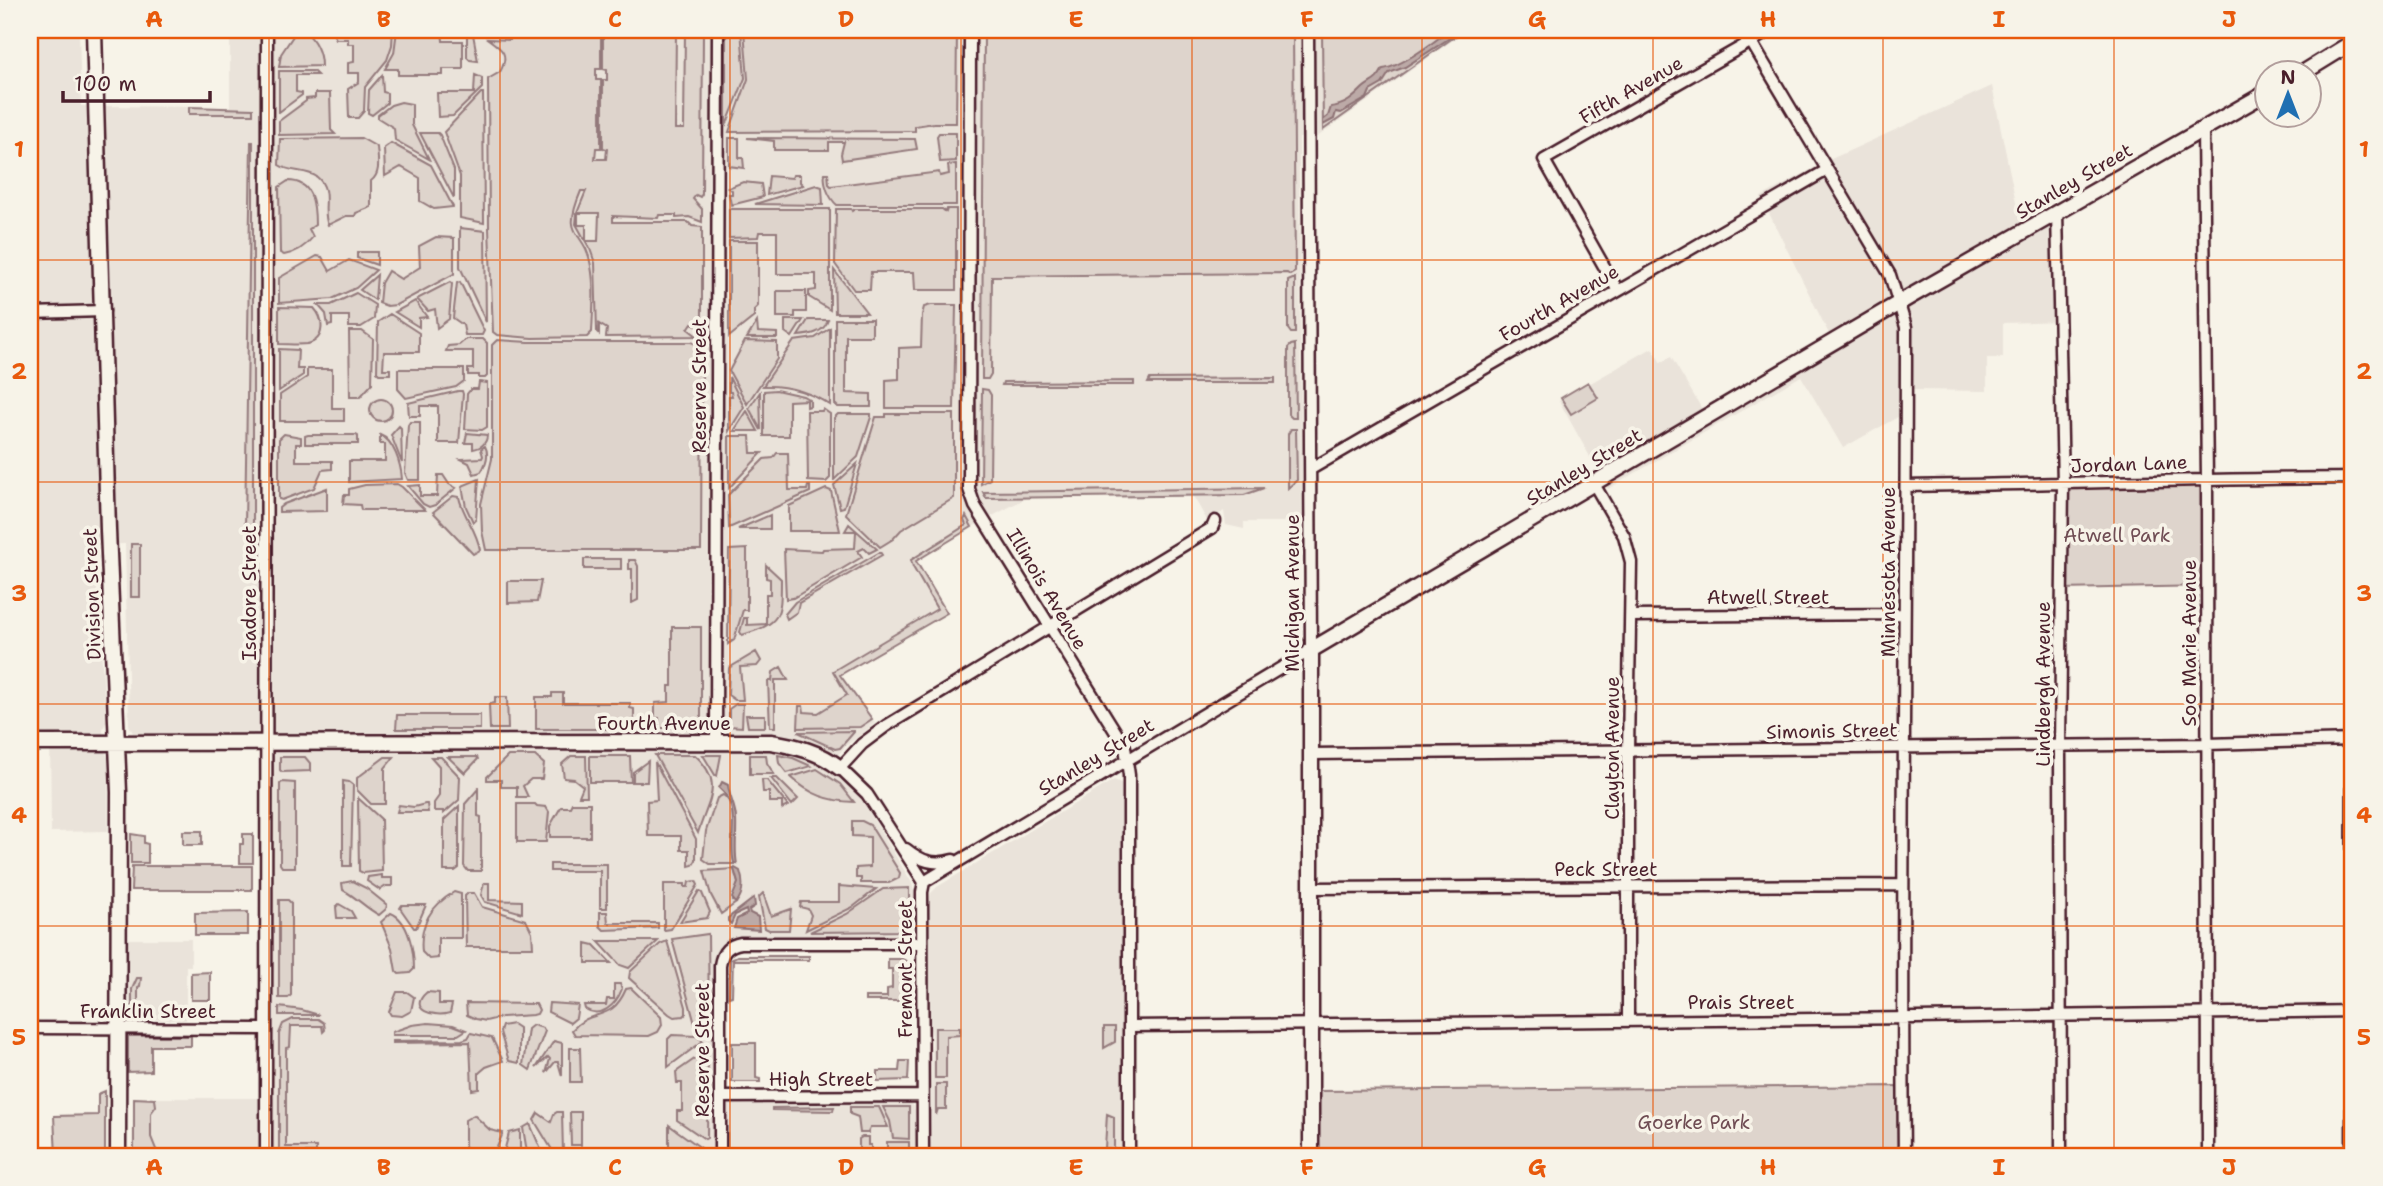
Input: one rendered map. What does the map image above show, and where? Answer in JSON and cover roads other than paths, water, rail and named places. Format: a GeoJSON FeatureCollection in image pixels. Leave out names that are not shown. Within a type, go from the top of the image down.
{"type":"FeatureCollection","features":[{"type":"Feature","properties":{"kind":"street","name":"Division Street"},"geometry":{"type":"LineString","coordinates":[[94,30],[104,312],[108,538],[117,743],[118,1156]]}},
{"type":"Feature","properties":{"kind":"street","name":"Isadore Street"},"geometry":{"type":"LineString","coordinates":[[266,1156],[267,30]]}},
{"type":"Feature","properties":{"kind":"street","name":"Reserve Street"},"geometry":{"type":"LineString","coordinates":[[716,742],[718,30]]}},
{"type":"Feature","properties":{"kind":"street","name":"Illinois Avenue"},"geometry":{"type":"LineString","coordinates":[[970,30],[969,489],[975,506],[1125,747],[1129,775],[1129,1156]]}},
{"type":"Feature","properties":{"kind":"street","name":"Michigan Avenue"},"geometry":{"type":"LineString","coordinates":[[1308,30],[1311,1156]]}},
{"type":"Feature","properties":{"kind":"street","name":"Minnesota Avenue"},"geometry":{"type":"LineString","coordinates":[[1744,30],[1890,275],[1906,327],[1902,885],[1904,1156]]}},
{"type":"Feature","properties":{"kind":"street","name":"Fifth Avenue"},"geometry":{"type":"LineString","coordinates":[[1618,291],[1544,160],[1771,30]]}},
{"type":"Feature","properties":{"kind":"street"},"geometry":{"type":"LineString","coordinates":[[2324,60],[2352,43],[2353,65]]}},
{"type":"Feature","properties":{"kind":"street","name":"Stanley Street"},"geometry":{"type":"LineString","coordinates":[[924,881],[1900,303],[2254,100]]}},
{"type":"Feature","properties":{"kind":"street","name":"Soo Marie Avenue"},"geometry":{"type":"LineString","coordinates":[[2203,130],[2207,479],[2208,1156]]}},
{"type":"Feature","properties":{"kind":"street","name":"Fourth Avenue"},"geometry":{"type":"LineString","coordinates":[[1311,469],[1827,170]]}},
{"type":"Feature","properties":{"kind":"street","name":"Lindbergh Avenue"},"geometry":{"type":"LineString","coordinates":[[2057,212],[2063,484],[2060,746],[2061,1156]]}},
{"type":"Feature","properties":{"kind":"street"},"geometry":{"type":"LineString","coordinates":[[30,313],[104,312]]}},
{"type":"Feature","properties":{"kind":"street","name":"Jordan Lane"},"geometry":{"type":"LineString","coordinates":[[1906,486],[2353,478]]}},
{"type":"Feature","properties":{"kind":"street","name":"Clayton Avenue"},"geometry":{"type":"LineString","coordinates":[[1594,484],[1629,549],[1631,616],[1628,1020]]}},
{"type":"Feature","properties":{"kind":"street"},"geometry":{"type":"LineString","coordinates":[[841,768],[862,744],[886,726],[1050,629],[1212,528],[1215,520]]}},
{"type":"Feature","properties":{"kind":"street"},"geometry":{"type":"LineString","coordinates":[[2352,1156],[2353,606]]}},
{"type":"Feature","properties":{"kind":"street","name":"Atwell Street"},"geometry":{"type":"LineString","coordinates":[[1631,616],[1904,614]]}},
{"type":"Feature","properties":{"kind":"street","name":"Simonis Street"},"geometry":{"type":"LineString","coordinates":[[1312,754],[2353,740]]}},
{"type":"Feature","properties":{"kind":"street","name":"Fourth Avenue"},"geometry":{"type":"LineString","coordinates":[[30,743],[771,742],[818,755],[841,768]]}},
{"type":"Feature","properties":{"kind":"street","name":"Fremont Street"},"geometry":{"type":"LineString","coordinates":[[841,768],[867,794],[924,881],[923,1156]]}},
{"type":"Feature","properties":{"kind":"street"},"geometry":{"type":"LineString","coordinates":[[897,842],[919,858],[937,863],[949,862],[973,853]]}},
{"type":"Feature","properties":{"kind":"street","name":"Peck Street"},"geometry":{"type":"LineString","coordinates":[[1311,888],[1902,885]]}},
{"type":"Feature","properties":{"kind":"street","name":"Reserve Street"},"geometry":{"type":"LineString","coordinates":[[720,1156],[720,965],[721,958],[729,947],[741,943],[922,943]]}},
{"type":"Feature","properties":{"kind":"street","name":"Prais Street"},"geometry":{"type":"LineString","coordinates":[[1130,1026],[2353,1011]]}},
{"type":"Feature","properties":{"kind":"street","name":"Franklin Street"},"geometry":{"type":"LineString","coordinates":[[30,1028],[266,1028]]}},
{"type":"Feature","properties":{"kind":"street","name":"High Street"},"geometry":{"type":"LineString","coordinates":[[720,1097],[922,1096]]}},
{"type":"Feature","properties":{"kind":"park label","name":"Atwell Park"},"geometry":{"type":"Point","coordinates":[2117,535]}},
{"type":"Feature","properties":{"kind":"park label","name":"Goerke Park"},"geometry":{"type":"Point","coordinates":[1694,1122]}}]}
